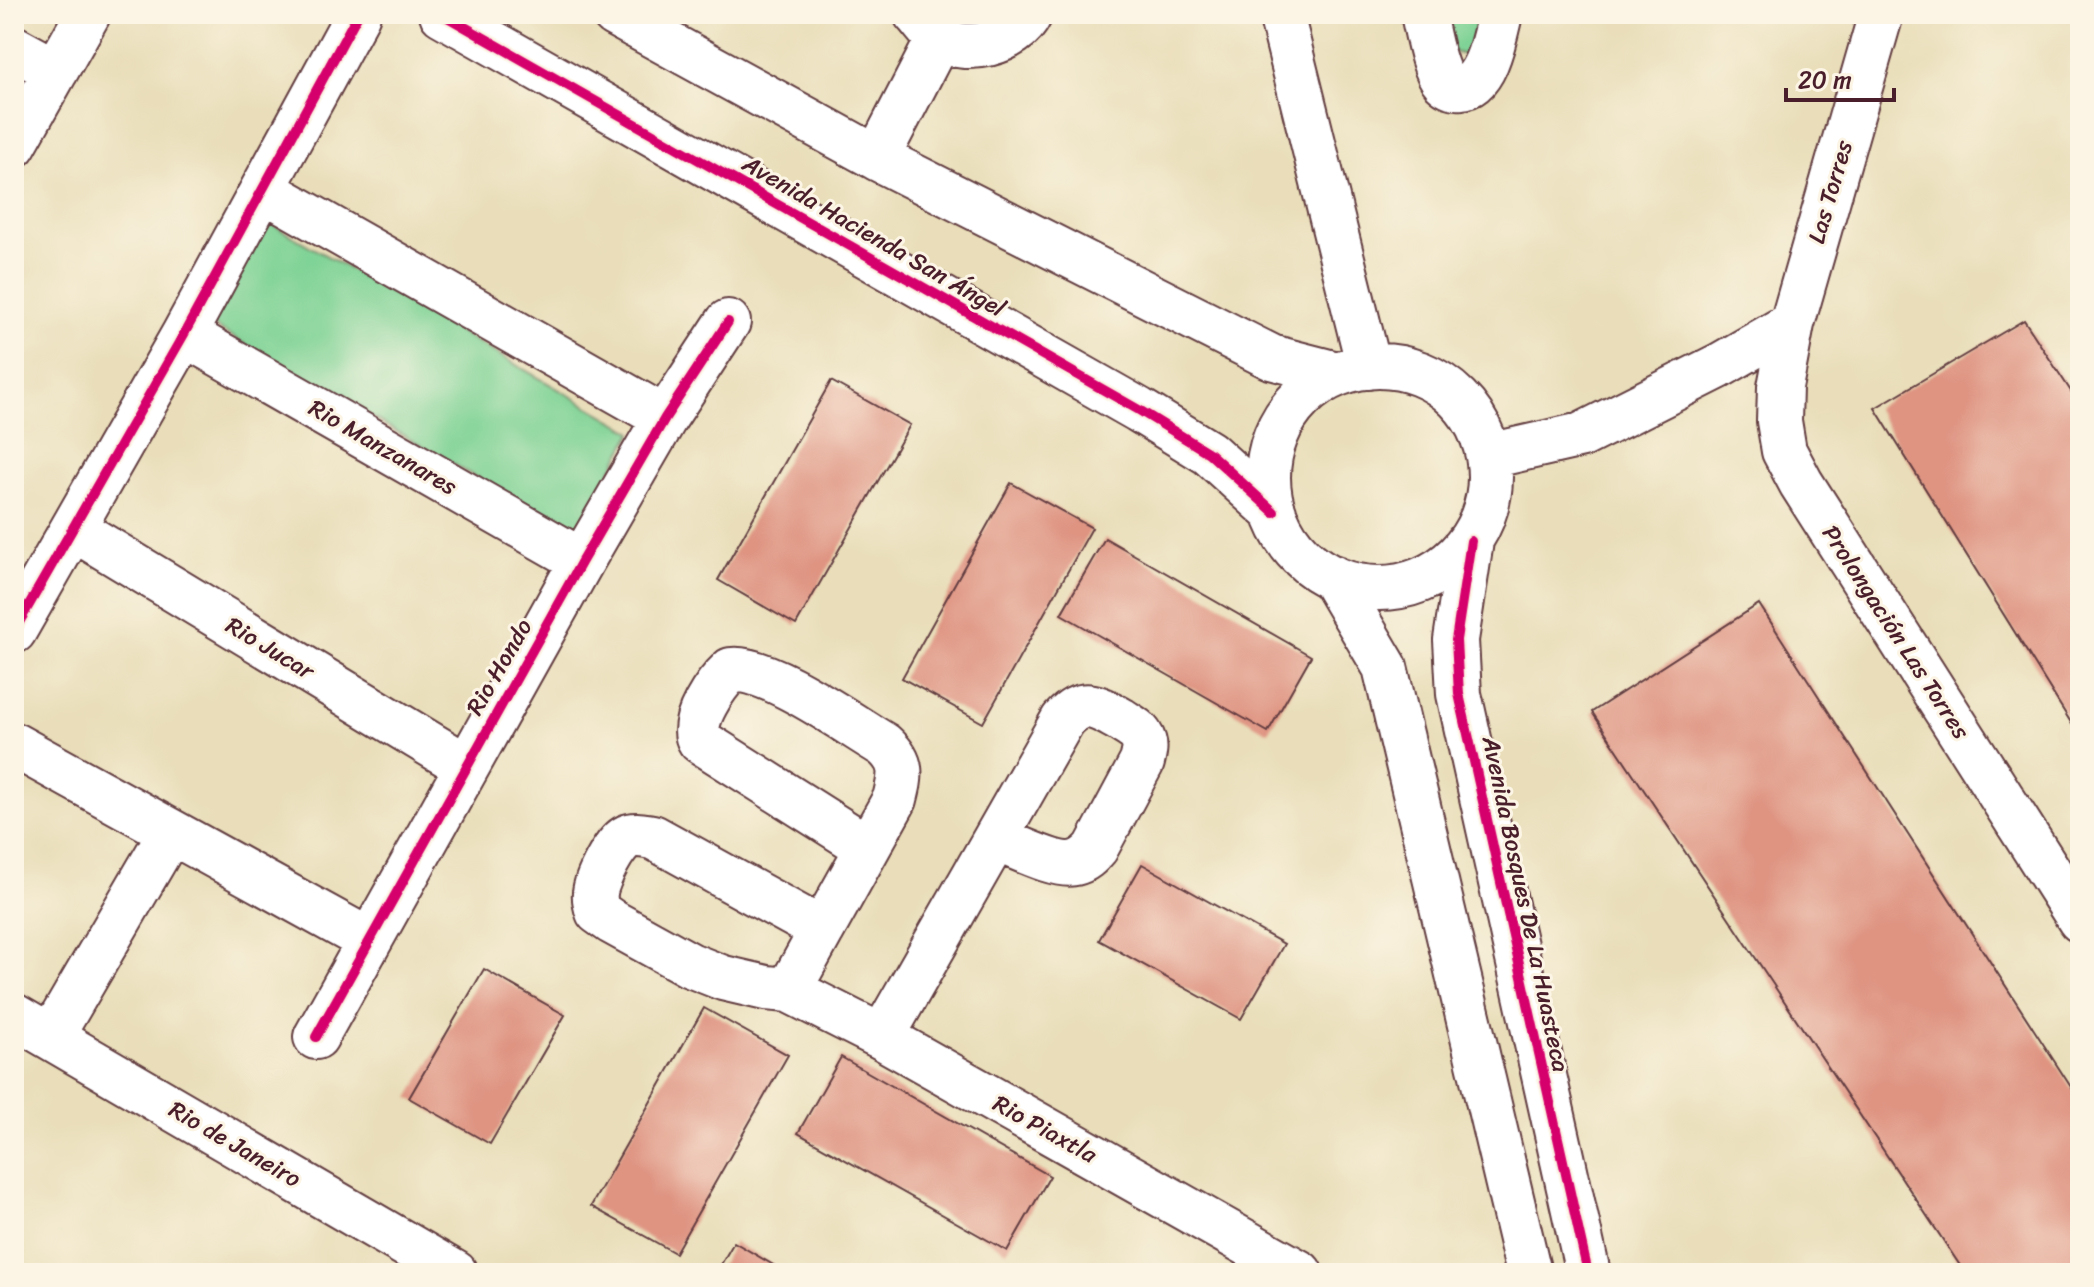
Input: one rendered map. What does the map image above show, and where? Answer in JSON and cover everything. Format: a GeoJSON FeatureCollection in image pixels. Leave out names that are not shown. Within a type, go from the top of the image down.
{"type":"FeatureCollection","features":[{"type":"Feature","properties":{"kind":"street"},"geometry":{"type":"LineString","coordinates":[[14,145],[88,14]]}},
{"type":"Feature","properties":{"kind":"street"},"geometry":{"type":"LineString","coordinates":[[14,631],[184,334],[358,14]]}},
{"type":"Feature","properties":{"kind":"street","name":"Avenida Hacienda San Ángel"},"geometry":{"type":"LineString","coordinates":[[442,14],[1139,410],[1209,453],[1274,512]]}},
{"type":"Feature","properties":{"kind":"street"},"geometry":{"type":"LineString","coordinates":[[614,14],[877,158],[1271,357],[1353,370],[1396,367],[1422,375],[1446,388],[1466,407],[1480,430],[1489,456],[1489,500],[1471,541],[1457,557],[1419,581],[1397,587],[1353,585],[1313,566],[1296,550],[1274,512],[1269,491],[1268,468],[1276,434],[1295,404],[1308,391],[1353,370]]}},
{"type":"Feature","properties":{"kind":"street"},"geometry":{"type":"LineString","coordinates":[[877,158],[928,26],[968,45],[999,42],[1013,35],[1030,14]]}},
{"type":"Feature","properties":{"kind":"street"},"geometry":{"type":"LineString","coordinates":[[1281,14],[1353,370]]}},
{"type":"Feature","properties":{"kind":"street"},"geometry":{"type":"LineString","coordinates":[[1423,14],[1438,71],[1444,81],[1455,87],[1475,83],[1483,71],[1500,14]]}},
{"type":"Feature","properties":{"kind":"street","name":"Las Torres"},"geometry":{"type":"LineString","coordinates":[[1792,324],[1881,14]]}},
{"type":"Feature","properties":{"kind":"street"},"geometry":{"type":"LineString","coordinates":[[14,48],[56,71]]}},
{"type":"Feature","properties":{"kind":"street"},"geometry":{"type":"LineString","coordinates":[[264,190],[665,418]]}},
{"type":"Feature","properties":{"kind":"street","name":"Rio Hondo"},"geometry":{"type":"LineString","coordinates":[[316,1037],[582,561],[665,418],[728,322]]}},
{"type":"Feature","properties":{"kind":"street"},"geometry":{"type":"LineString","coordinates":[[1489,456],[1582,435],[1719,366],[1792,324]]}},
{"type":"Feature","properties":{"kind":"street","name":"Prolongación Las Torres"},"geometry":{"type":"LineString","coordinates":[[1792,324],[1780,387],[1779,421],[1784,451],[1801,483],[2080,920]]}},
{"type":"Feature","properties":{"kind":"street","name":"Rio Manzanares"},"geometry":{"type":"LineString","coordinates":[[184,334],[582,561]]}},
{"type":"Feature","properties":{"kind":"street","name":"Rio Jucar"},"geometry":{"type":"LineString","coordinates":[[74,529],[466,766]]}},
{"type":"Feature","properties":{"kind":"street","name":"Avenida Bosques De La Huasteca"},"geometry":{"type":"LineString","coordinates":[[1471,541],[1456,640],[1459,694],[1588,1273]]}},
{"type":"Feature","properties":{"kind":"street"},"geometry":{"type":"LineString","coordinates":[[1332,577],[1385,667],[1529,1273]]}},
{"type":"Feature","properties":{"kind":"street"},"geometry":{"type":"LineString","coordinates":[[789,990],[895,799],[900,777],[894,755],[884,745],[769,677],[741,669],[731,670],[711,695],[696,726],[700,741],[867,847]]}},
{"type":"Feature","properties":{"kind":"street"},"geometry":{"type":"LineString","coordinates":[[14,745],[368,940]]}},
{"type":"Feature","properties":{"kind":"street"},"geometry":{"type":"LineString","coordinates":[[32,1026],[170,833]]}},
{"type":"Feature","properties":{"kind":"street","name":"Rio Piaxtla"},"geometry":{"type":"LineString","coordinates":[[822,930],[653,837],[627,837],[619,843],[595,891],[598,912],[690,965],[723,978],[789,990],[882,1037],[1300,1273]]}},
{"type":"Feature","properties":{"kind":"street"},"geometry":{"type":"LineString","coordinates":[[882,1037],[996,839]]}},
{"type":"Feature","properties":{"kind":"street","name":"Rio de Janeiro"},"geometry":{"type":"LineString","coordinates":[[32,1026],[455,1273]]}},
{"type":"Feature","properties":{"kind":"green space"},"geometry":{"type":"Polygon","coordinates":[[[1443,14],[1479,14],[1468,56],[1453,52],[1443,14]]]}},
{"type":"Feature","properties":{"kind":"green space"},"geometry":{"type":"Polygon","coordinates":[[[266,221],[633,432],[574,534],[207,322],[266,221]]]}},
{"type":"Feature","properties":{"kind":"building"},"geometry":{"type":"Polygon","coordinates":[[[2024,320],[2080,405],[2080,737],[1875,408],[2024,320]]]}},
{"type":"Feature","properties":{"kind":"building"},"geometry":{"type":"Polygon","coordinates":[[[831,381],[910,425],[796,625],[718,580],[831,381]]]}},
{"type":"Feature","properties":{"kind":"building"},"geometry":{"type":"Polygon","coordinates":[[[1011,483],[1092,528],[983,723],[902,678],[1011,483]]]}},
{"type":"Feature","properties":{"kind":"building"},"geometry":{"type":"Polygon","coordinates":[[[1105,538],[1311,656],[1268,732],[1061,614],[1105,538]]]}},
{"type":"Feature","properties":{"kind":"building"},"geometry":{"type":"Polygon","coordinates":[[[1759,604],[2080,1101],[2080,1273],[1965,1273],[1592,712],[1759,604]]]}},
{"type":"Feature","properties":{"kind":"building"},"geometry":{"type":"Polygon","coordinates":[[[1142,864],[1284,944],[1241,1019],[1099,940],[1142,864]]]}},
{"type":"Feature","properties":{"kind":"building"},"geometry":{"type":"Polygon","coordinates":[[[484,969],[565,1015],[490,1144],[409,1098],[484,969]]]}},
{"type":"Feature","properties":{"kind":"building"},"geometry":{"type":"Polygon","coordinates":[[[704,1008],[788,1055],[675,1253],[591,1206],[704,1008]]]}},
{"type":"Feature","properties":{"kind":"building"},"geometry":{"type":"Polygon","coordinates":[[[841,1057],[1050,1176],[1007,1251],[798,1133],[841,1057]]]}},
{"type":"Feature","properties":{"kind":"building"},"geometry":{"type":"Polygon","coordinates":[[[734,1242],[787,1273],[716,1273],[734,1242]]]}},
{"type":"Feature","properties":{"kind":"cycle path"},"geometry":{"type":"LineString","coordinates":[[14,631],[184,334],[358,14]]}},
{"type":"Feature","properties":{"kind":"cycle path"},"geometry":{"type":"LineString","coordinates":[[442,14],[1139,410],[1209,453],[1274,512]]}},
{"type":"Feature","properties":{"kind":"cycle path"},"geometry":{"type":"LineString","coordinates":[[316,1037],[582,561],[665,418],[728,322]]}},
{"type":"Feature","properties":{"kind":"cycle path"},"geometry":{"type":"LineString","coordinates":[[1471,541],[1456,640],[1459,694],[1588,1273]]}}]}
